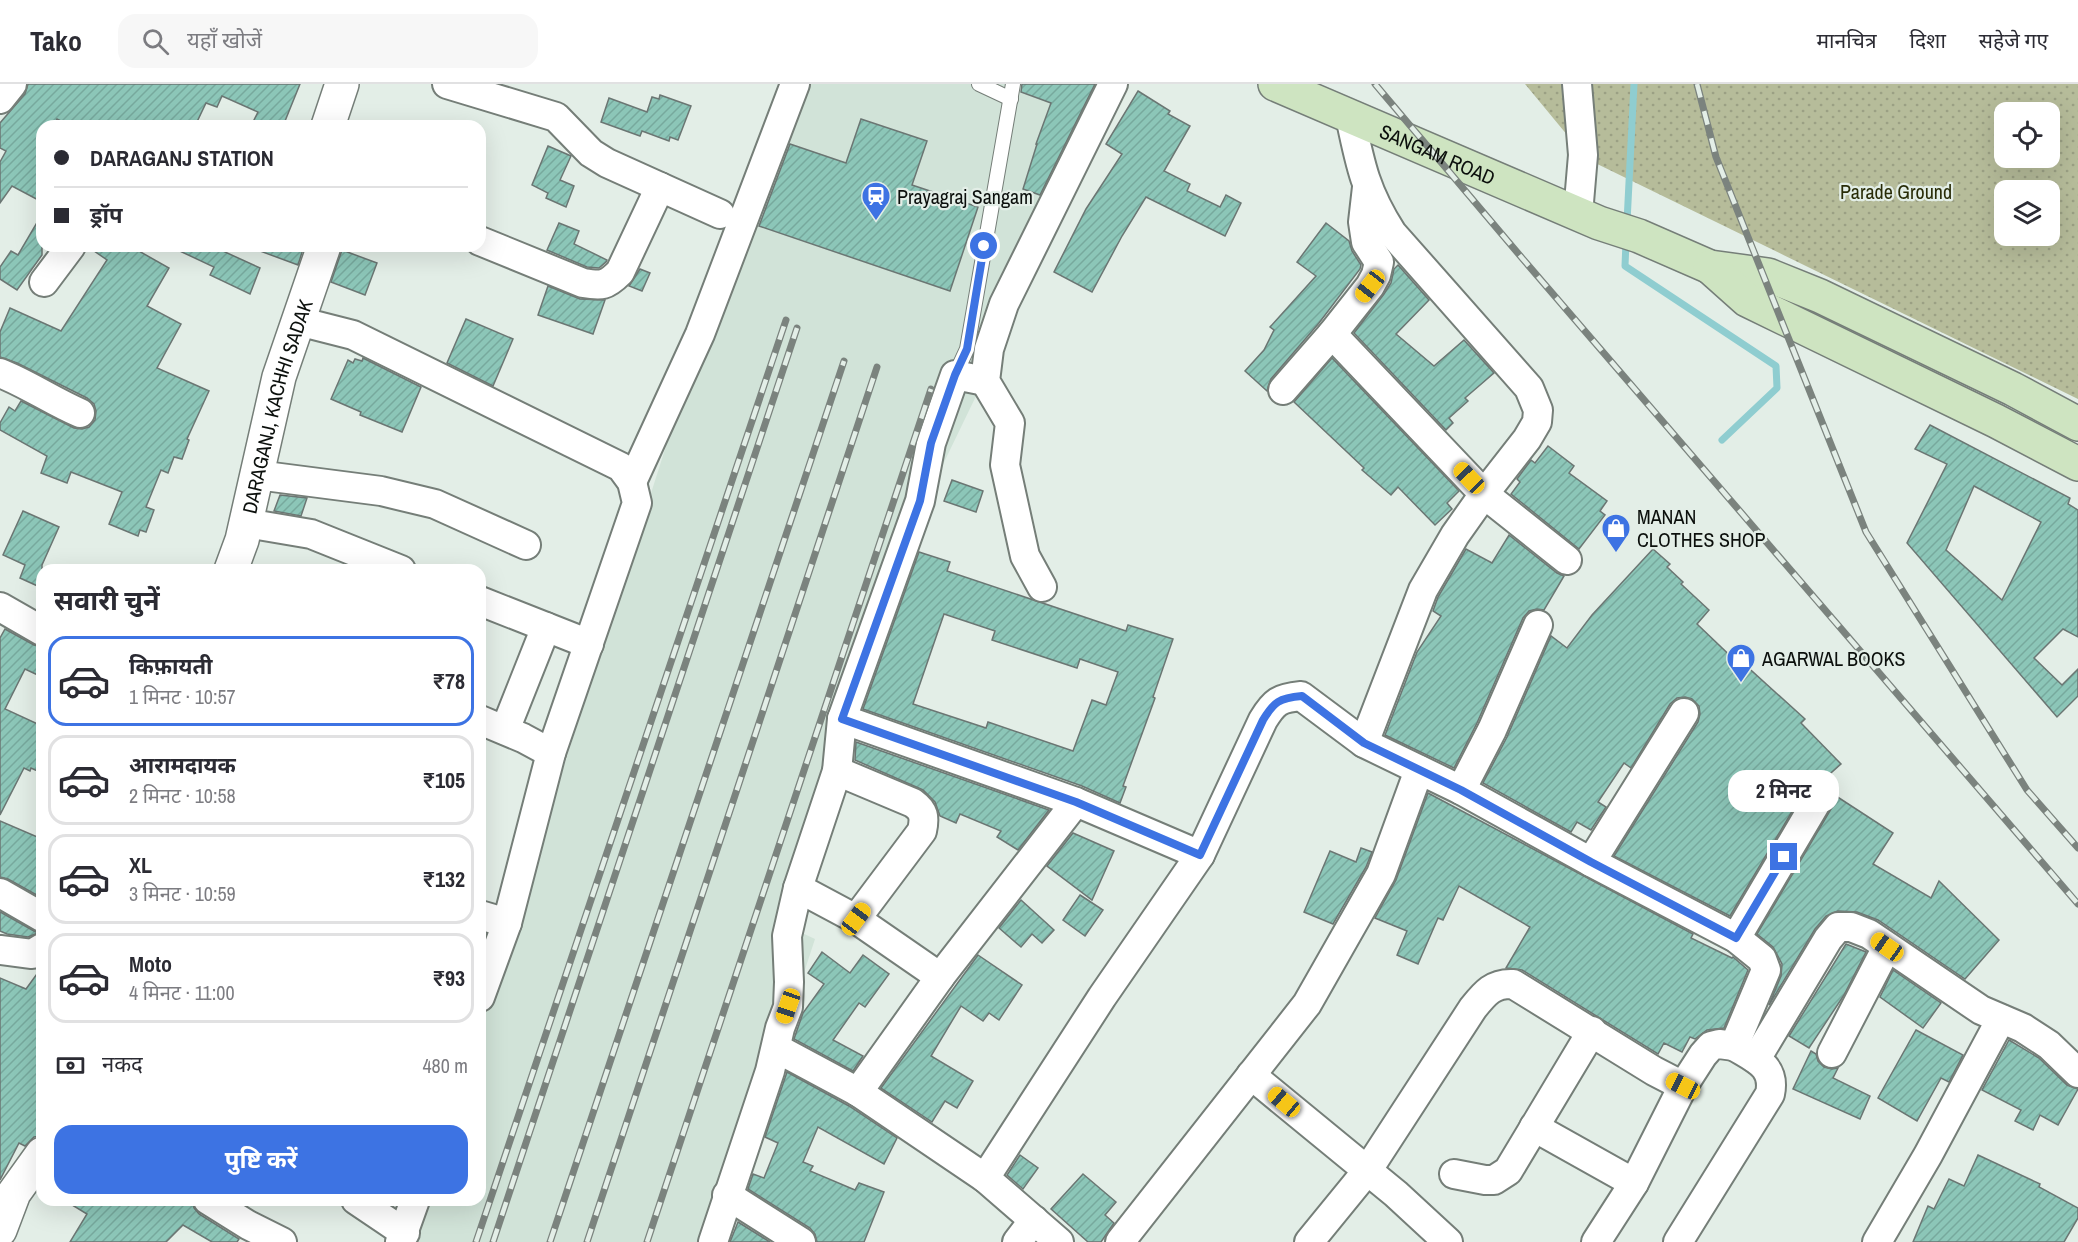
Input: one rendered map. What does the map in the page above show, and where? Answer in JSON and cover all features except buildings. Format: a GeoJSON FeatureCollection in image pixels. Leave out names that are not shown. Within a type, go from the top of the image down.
{"type":"FeatureCollection","features":[{"type":"Feature","properties":{"kind":"main road","name":"SANGAM ROAD"},"geometry":{"type":"LineString","coordinates":[[1275,84],[1710,267]]}},
{"type":"Feature","properties":{"kind":"main road"},"geometry":{"type":"LineString","coordinates":[[1710,267],[1768,275],[1820,296],[2013,389],[2078,424]]}},
{"type":"Feature","properties":{"kind":"main road"},"geometry":{"type":"LineString","coordinates":[[1710,267],[1747,300],[1996,421],[2078,464]]}},
{"type":"Feature","properties":{"kind":"street"},"geometry":{"type":"LineString","coordinates":[[0,99],[12,84]]}},
{"type":"Feature","properties":{"kind":"street"},"geometry":{"type":"LineString","coordinates":[[330,120],[342,84]]}},
{"type":"Feature","properties":{"kind":"street"},"geometry":{"type":"LineString","coordinates":[[447,84],[556,117],[591,153],[607,163],[720,214]]}},
{"type":"Feature","properties":{"kind":"street"},"geometry":{"type":"LineString","coordinates":[[632,482],[700,334],[795,84]]}},
{"type":"Feature","properties":{"kind":"street"},"geometry":{"type":"LineString","coordinates":[[1042,586],[1025,556],[1005,465],[1010,423],[985,381],[989,349],[1004,304],[1113,84]]}},
{"type":"Feature","properties":{"kind":"street"},"geometry":{"type":"LineString","coordinates":[[1577,84],[1589,218]]}},
{"type":"Feature","properties":{"kind":"street"},"geometry":{"type":"LineString","coordinates":[[1350,116],[1362,175],[1376,208],[1392,233],[1529,388],[1538,410],[1537,422],[1527,439],[1455,535],[1423,590],[1364,743]]}},
{"type":"Feature","properties":{"kind":"street"},"geometry":{"type":"LineString","coordinates":[[486,243],[583,283],[598,286],[609,283],[620,272],[660,187]]}},
{"type":"Feature","properties":{"kind":"street"},"geometry":{"type":"LineString","coordinates":[[1283,390],[1332,334],[1376,275],[1379,262],[1366,242],[1363,222],[1367,187]]}},
{"type":"Feature","properties":{"kind":"street"},"geometry":{"type":"LineString","coordinates":[[44,282],[66,252]]}},
{"type":"Feature","properties":{"kind":"street","name":"DARAGANJ, KACHHI SADAK"},"geometry":{"type":"LineString","coordinates":[[233,564],[246,523],[279,377],[322,252]]}},
{"type":"Feature","properties":{"kind":"street"},"geometry":{"type":"LineString","coordinates":[[298,321],[353,335],[621,467],[632,482],[637,503],[551,753],[507,923],[486,981]]}},
{"type":"Feature","properties":{"kind":"street"},"geometry":{"type":"LineString","coordinates":[[1332,334],[1484,494],[1567,560]]}},
{"type":"Feature","properties":{"kind":"street"},"geometry":{"type":"LineString","coordinates":[[0,373],[22,381],[50,400],[80,413]]}},
{"type":"Feature","properties":{"kind":"street"},"geometry":{"type":"LineString","coordinates":[[713,1242],[770,1071],[788,1006],[787,936],[798,888],[837,771],[842,719],[920,501],[931,443],[955,375],[985,381]]}},
{"type":"Feature","properties":{"kind":"street"},"geometry":{"type":"LineString","coordinates":[[256,475],[381,491],[435,504],[526,544]]}},
{"type":"Feature","properties":{"kind":"street"},"geometry":{"type":"LineString","coordinates":[[246,523],[311,534],[386,564]]}},
{"type":"Feature","properties":{"kind":"street"},"geometry":{"type":"LineString","coordinates":[[486,603],[589,644]]}},
{"type":"Feature","properties":{"kind":"street"},"geometry":{"type":"LineString","coordinates":[[0,607],[36,628]]}},
{"type":"Feature","properties":{"kind":"street"},"geometry":{"type":"LineString","coordinates":[[1461,790],[1492,730],[1538,625]]}},
{"type":"Feature","properties":{"kind":"street"},"geometry":{"type":"LineString","coordinates":[[546,627],[492,725],[551,753]]}},
{"type":"Feature","properties":{"kind":"street"},"geometry":{"type":"LineString","coordinates":[[985,1178],[1102,997],[1200,855],[1263,720],[1273,704],[1286,697],[1302,696],[1364,743],[1461,790],[1736,938],[1762,959],[1766,970],[1745,1053]]}},
{"type":"Feature","properties":{"kind":"street"},"geometry":{"type":"LineString","coordinates":[[1591,862],[1684,713]]}},
{"type":"Feature","properties":{"kind":"street"},"geometry":{"type":"LineString","coordinates":[[842,719],[1076,802],[1200,855]]}},
{"type":"Feature","properties":{"kind":"street"},"geometry":{"type":"LineString","coordinates":[[1120,1242],[1307,1004],[1381,874],[1419,770]]}},
{"type":"Feature","properties":{"kind":"street"},"geometry":{"type":"LineString","coordinates":[[837,771],[913,803],[922,810],[925,819],[922,831],[856,919]]}},
{"type":"Feature","properties":{"kind":"street"},"geometry":{"type":"LineString","coordinates":[[1736,938],[1820,796]]}},
{"type":"Feature","properties":{"kind":"street"},"geometry":{"type":"LineString","coordinates":[[858,1092],[940,977],[1076,802]]}},
{"type":"Feature","properties":{"kind":"street"},"geometry":{"type":"LineString","coordinates":[[798,888],[856,919],[940,977]]}},
{"type":"Feature","properties":{"kind":"street"},"geometry":{"type":"LineString","coordinates":[[0,893],[36,914]]}},
{"type":"Feature","properties":{"kind":"street"},"geometry":{"type":"LineString","coordinates":[[486,917],[507,923]]}},
{"type":"Feature","properties":{"kind":"street"},"geometry":{"type":"LineString","coordinates":[[1745,1053],[1838,927],[1851,927],[1869,934],[1980,1010],[2023,1028],[2049,1045],[2078,1073]]}},
{"type":"Feature","properties":{"kind":"street"},"geometry":{"type":"LineString","coordinates":[[1832,1053],[1887,947]]}},
{"type":"Feature","properties":{"kind":"street"},"geometry":{"type":"LineString","coordinates":[[0,950],[32,954],[36,952]]}},
{"type":"Feature","properties":{"kind":"street"},"geometry":{"type":"LineString","coordinates":[[1309,1242],[1367,1171],[1473,1008],[1484,995],[1500,984],[1513,984],[1654,1071],[1683,1086]]}},
{"type":"Feature","properties":{"kind":"street"},"geometry":{"type":"LineString","coordinates":[[1877,1242],[1928,1155],[2001,1018]]}},
{"type":"Feature","properties":{"kind":"street"},"geometry":{"type":"LineString","coordinates":[[1454,1174],[1494,1180],[1508,1171],[1592,1031]]}},
{"type":"Feature","properties":{"kind":"street"},"geometry":{"type":"LineString","coordinates":[[1596,1242],[1635,1183],[1683,1086],[1711,1046],[1719,1044],[1745,1053],[1763,1065],[1770,1074],[1772,1084],[1770,1094],[1678,1242]]}},
{"type":"Feature","properties":{"kind":"street"},"geometry":{"type":"LineString","coordinates":[[776,1048],[858,1092],[985,1178],[1026,1231],[1059,1242]]}},
{"type":"Feature","properties":{"kind":"street"},"geometry":{"type":"LineString","coordinates":[[1251,1075],[1413,1209],[1448,1242]]}},
{"type":"Feature","properties":{"kind":"street"},"geometry":{"type":"LineString","coordinates":[[1534,1127],[1635,1183]]}},
{"type":"Feature","properties":{"kind":"street"},"geometry":{"type":"LineString","coordinates":[[0,1230],[14,1193],[36,1162]]}},
{"type":"Feature","properties":{"kind":"street"},"geometry":{"type":"LineString","coordinates":[[727,1195],[801,1242]]}},
{"type":"Feature","properties":{"kind":"street"},"geometry":{"type":"LineString","coordinates":[[218,1206],[282,1242]]}},
{"type":"Feature","properties":{"kind":"street"},"geometry":{"type":"LineString","coordinates":[[363,1206],[402,1237],[413,1206]]}},
{"type":"Feature","properties":{"kind":"lane"},"geometry":{"type":"LineString","coordinates":[[979,84],[1011,99]]}},
{"type":"Feature","properties":{"kind":"lane"},"geometry":{"type":"LineString","coordinates":[[955,375],[967,349],[1013,84]]}},
{"type":"Feature","properties":{"kind":"shaded area"},"geometry":{"type":"Polygon","coordinates":[[[790,84],[1127,84],[934,483],[785,925],[815,939],[716,1242],[412,1242],[423,1206],[486,1206],[486,1010],[728,252],[790,84]]]}},
{"type":"Feature","properties":{"kind":"green space","name":"Parade Ground"},"geometry":{"type":"Polygon","coordinates":[[[1525,84],[2078,84],[2078,399],[1587,159],[1525,84]]]}},
{"type":"Feature","properties":{"kind":"waterway"},"geometry":{"type":"LineString","coordinates":[[1627,222],[1634,84]]}},
{"type":"Feature","properties":{"kind":"waterway"},"geometry":{"type":"LineString","coordinates":[[1626,242],[1625,266],[1776,366],[1777,388],[1722,440]]}},
{"type":"Feature","properties":{"kind":"railway"},"geometry":{"type":"LineString","coordinates":[[1375,84],[2078,904]]}},
{"type":"Feature","properties":{"kind":"railway"},"geometry":{"type":"LineString","coordinates":[[1697,84],[1716,157],[1866,532],[2027,790],[2078,848]]}},
{"type":"Feature","properties":{"kind":"railway"},"geometry":{"type":"LineString","coordinates":[[476,1242],[786,320]]}},
{"type":"Feature","properties":{"kind":"railway"},"geometry":{"type":"LineString","coordinates":[[493,1242],[797,328]]}},
{"type":"Feature","properties":{"kind":"railway"},"geometry":{"type":"LineString","coordinates":[[550,1242],[844,361]]}},
{"type":"Feature","properties":{"kind":"railway"},"geometry":{"type":"LineString","coordinates":[[587,1242],[877,367]]}},
{"type":"Feature","properties":{"kind":"railway"},"geometry":{"type":"LineString","coordinates":[[647,1242],[931,389]]}},
{"type":"Feature","properties":{"kind":"place","name":"Prayagraj Sangam"},"geometry":{"type":"Point","coordinates":[876,222]}},
{"type":"Feature","properties":{"kind":"place","name":"MANAN CLOTHES SHOP"},"geometry":{"type":"Point","coordinates":[1616,554]}},
{"type":"Feature","properties":{"kind":"place","name":"AGARWAL BOOKS"},"geometry":{"type":"Point","coordinates":[1741,684]}},
{"type":"Feature","properties":{"kind":"route"},"geometry":{"type":"LineString","coordinates":[[984,246],[967,349],[955,375],[931,443],[920,501],[842,719],[1076,802],[1200,855],[1263,720],[1273,704],[1286,697],[1302,696],[1364,743],[1461,790],[1736,938],[1784,857]]}}]}
